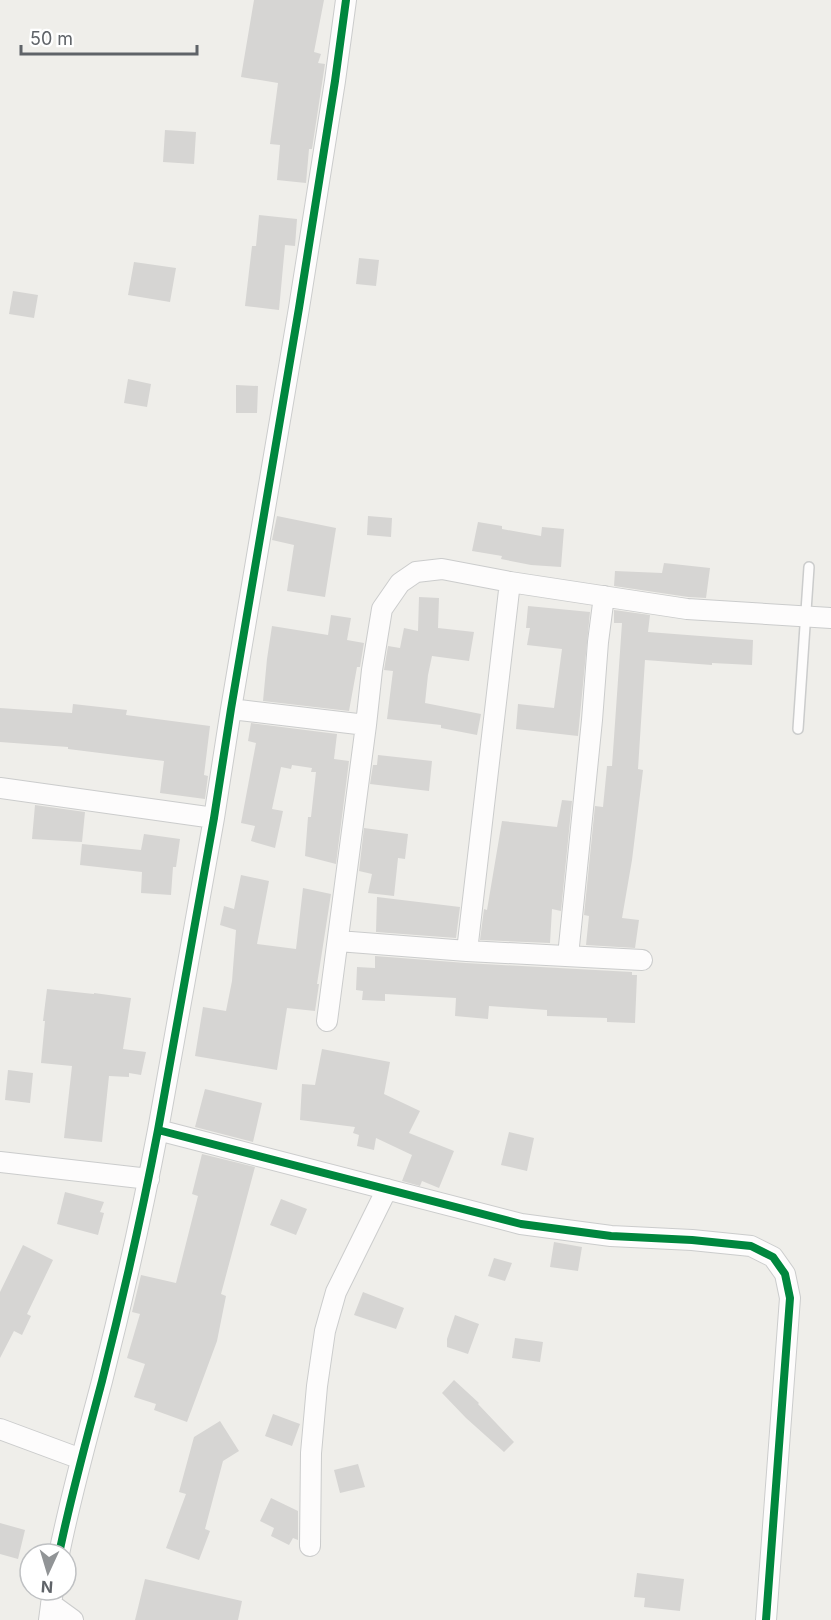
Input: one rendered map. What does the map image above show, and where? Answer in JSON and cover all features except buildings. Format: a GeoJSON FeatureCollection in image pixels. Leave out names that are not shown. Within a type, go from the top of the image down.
{"type":"FeatureCollection","features":[{"type":"Feature","properties":{"kind":"street"},"geometry":{"type":"LineString","coordinates":[[62,1542],[149,1179],[214,818],[299,308],[346,0]]}},
{"type":"Feature","properties":{"kind":"street"},"geometry":{"type":"LineString","coordinates":[[327,1021],[372,670],[382,609],[400,582],[416,572],[442,569],[510,582],[687,609],[831,618]]}},
{"type":"Feature","properties":{"kind":"street"},"geometry":{"type":"LineString","coordinates":[[467,951],[510,582]]}},
{"type":"Feature","properties":{"kind":"street"},"geometry":{"type":"LineString","coordinates":[[568,956],[604,596]]}},
{"type":"Feature","properties":{"kind":"street"},"geometry":{"type":"LineString","coordinates":[[231,709],[366,724]]}},
{"type":"Feature","properties":{"kind":"street"},"geometry":{"type":"LineString","coordinates":[[0,788],[214,818]]}},
{"type":"Feature","properties":{"kind":"street"},"geometry":{"type":"LineString","coordinates":[[338,941],[467,951],[642,960]]}},
{"type":"Feature","properties":{"kind":"street"},"geometry":{"type":"LineString","coordinates":[[158,1130],[521,1224],[611,1236],[751,1246],[773,1257],[785,1274],[790,1298],[766,1620]]}},
{"type":"Feature","properties":{"kind":"street"},"geometry":{"type":"LineString","coordinates":[[0,1162],[149,1179]]}},
{"type":"Feature","properties":{"kind":"street"},"geometry":{"type":"LineString","coordinates":[[310,1546],[311,1453],[316,1386],[325,1331],[336,1292],[387,1189]]}},
{"type":"Feature","properties":{"kind":"street"},"geometry":{"type":"LineString","coordinates":[[0,1429],[81,1459]]}},
{"type":"Feature","properties":{"kind":"street"},"geometry":{"type":"LineString","coordinates":[[51,1605],[73,1620]]}},
{"type":"Feature","properties":{"kind":"lane"},"geometry":{"type":"LineString","coordinates":[[798,729],[809,567]]}},
{"type":"Feature","properties":{"kind":"cycle path"},"geometry":{"type":"LineString","coordinates":[[62,1542],[125,1287],[158,1130],[214,818],[299,308],[346,0]]}},
{"type":"Feature","properties":{"kind":"cycle path"},"geometry":{"type":"LineString","coordinates":[[158,1130],[521,1224],[611,1236],[751,1246],[773,1257],[785,1274],[790,1298],[766,1620]]}}]}
